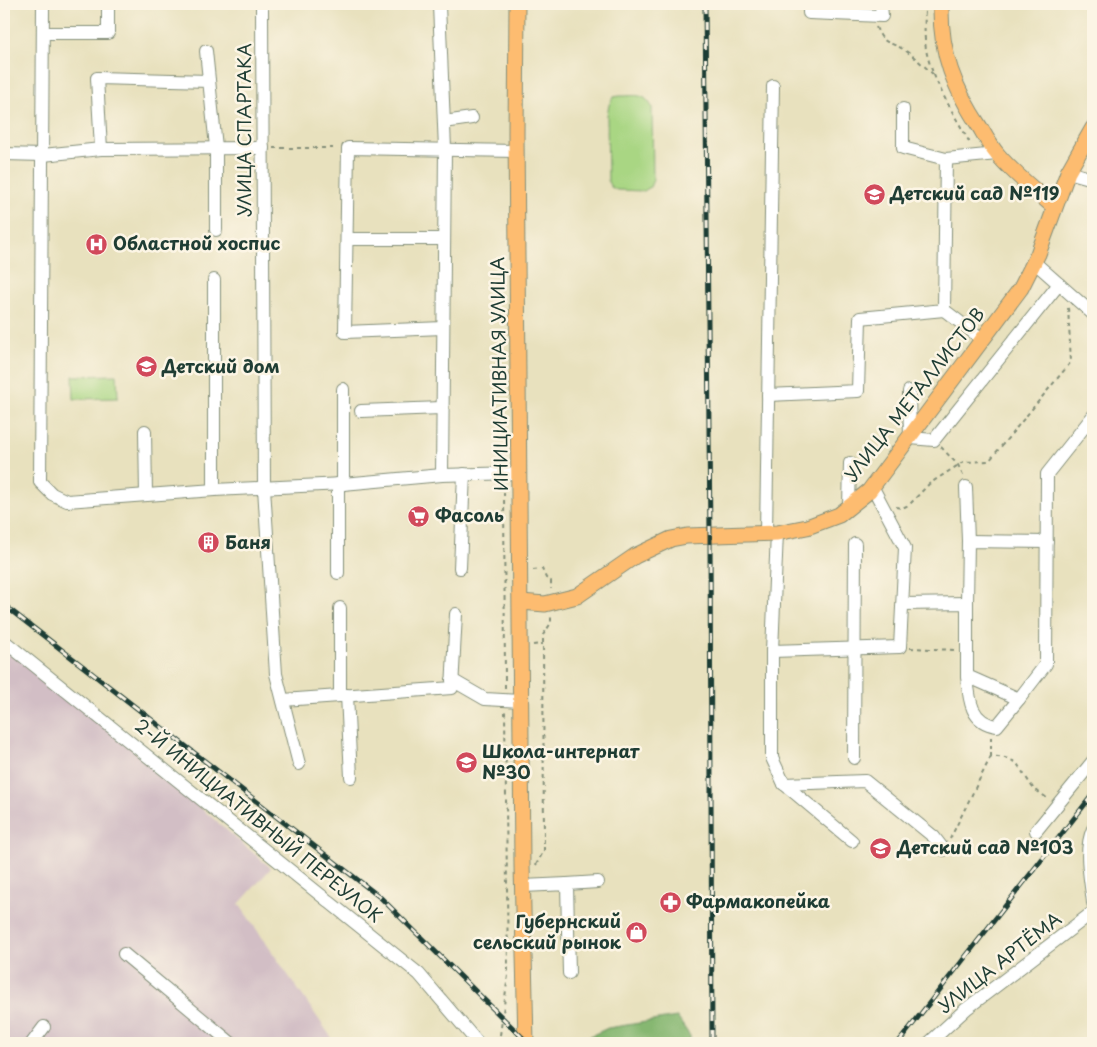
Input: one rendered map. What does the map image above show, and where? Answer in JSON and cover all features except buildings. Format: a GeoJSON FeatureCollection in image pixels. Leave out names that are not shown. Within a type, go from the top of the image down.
{"type":"FeatureCollection","features":[{"type":"Feature","properties":{"kind":"main road","name":"ИНИЦИАТИВНАЯ УЛИЦА"},"geometry":{"type":"LineString","coordinates":[[517,4],[516,151],[522,865],[526,1043]]}},
{"type":"Feature","properties":{"kind":"main road"},"geometry":{"type":"LineString","coordinates":[[941,4],[942,42],[952,78],[969,110],[997,154],[1054,207]]}},
{"type":"Feature","properties":{"kind":"main road","name":"УЛИЦА МЕТАЛЛИСТОВ"},"geometry":{"type":"LineString","coordinates":[[521,602],[545,604],[577,596],[635,556],[671,539],[687,536],[771,533],[807,527],[839,515],[869,491],[1021,288],[1034,262],[1068,172],[1093,128]]}},
{"type":"Feature","properties":{"kind":"street"},"geometry":{"type":"LineString","coordinates":[[43,4],[40,482],[52,494],[67,501],[214,490],[340,484],[442,475],[520,473]]}},
{"type":"Feature","properties":{"kind":"street"},"geometry":{"type":"LineString","coordinates":[[43,33],[108,33],[108,4]]}},
{"type":"Feature","properties":{"kind":"street","name":"УЛИЦА СПАРТАКА"},"geometry":{"type":"LineString","coordinates":[[262,4],[264,488],[276,674],[299,764]]}},
{"type":"Feature","properties":{"kind":"street"},"geometry":{"type":"LineString","coordinates":[[809,4],[809,13],[882,16],[881,4]]}},
{"type":"Feature","properties":{"kind":"street"},"geometry":{"type":"LineString","coordinates":[[439,5],[445,149],[442,475]]}},
{"type":"Feature","properties":{"kind":"street"},"geometry":{"type":"LineString","coordinates":[[206,51],[216,147],[216,230]]}},
{"type":"Feature","properties":{"kind":"street"},"geometry":{"type":"LineString","coordinates":[[101,149],[97,78],[209,81]]}},
{"type":"Feature","properties":{"kind":"street"},"geometry":{"type":"LineString","coordinates":[[773,86],[768,395],[772,758],[784,784],[852,841]]}},
{"type":"Feature","properties":{"kind":"street"},"geometry":{"type":"LineString","coordinates":[[903,109],[903,148],[946,159],[997,154]]}},
{"type":"Feature","properties":{"kind":"street"},"geometry":{"type":"LineString","coordinates":[[444,122],[472,118]]}},
{"type":"Feature","properties":{"kind":"street"},"geometry":{"type":"LineString","coordinates":[[4,154],[43,155],[101,149],[263,148]]}},
{"type":"Feature","properties":{"kind":"street"},"geometry":{"type":"LineString","coordinates":[[443,328],[345,332],[348,148],[516,151]]}},
{"type":"Feature","properties":{"kind":"street"},"geometry":{"type":"LineString","coordinates":[[944,310],[946,159]]}},
{"type":"Feature","properties":{"kind":"street"},"geometry":{"type":"LineString","coordinates":[[1068,172],[1093,179]]}},
{"type":"Feature","properties":{"kind":"street"},"geometry":{"type":"LineString","coordinates":[[347,239],[444,239]]}},
{"type":"Feature","properties":{"kind":"street"},"geometry":{"type":"LineString","coordinates":[[1034,262],[1093,314]]}},
{"type":"Feature","properties":{"kind":"street"},"geometry":{"type":"LineString","coordinates":[[214,280],[214,490]]}},
{"type":"Feature","properties":{"kind":"street"},"geometry":{"type":"LineString","coordinates":[[909,391],[910,438],[934,440],[1064,288]]}},
{"type":"Feature","properties":{"kind":"street"},"geometry":{"type":"LineString","coordinates":[[768,395],[858,392],[860,318],[944,310],[982,339]]}},
{"type":"Feature","properties":{"kind":"street"},"geometry":{"type":"LineString","coordinates":[[338,573],[343,390]]}},
{"type":"Feature","properties":{"kind":"street"},"geometry":{"type":"LineString","coordinates":[[361,411],[442,408]]}},
{"type":"Feature","properties":{"kind":"street"},"geometry":{"type":"LineString","coordinates":[[966,487],[968,541],[967,676],[969,701],[975,714],[990,725],[997,726],[1046,664],[1047,474],[1093,416]]}},
{"type":"Feature","properties":{"kind":"street"},"geometry":{"type":"LineString","coordinates":[[145,431],[146,495]]}},
{"type":"Feature","properties":{"kind":"street"},"geometry":{"type":"LineString","coordinates":[[849,507],[850,463]]}},
{"type":"Feature","properties":{"kind":"street"},"geometry":{"type":"LineString","coordinates":[[460,568],[464,474]]}},
{"type":"Feature","properties":{"kind":"street"},"geometry":{"type":"LineString","coordinates":[[772,651],[900,647],[905,548],[872,486]]}},
{"type":"Feature","properties":{"kind":"street"},"geometry":{"type":"LineString","coordinates":[[968,541],[1047,542]]}},
{"type":"Feature","properties":{"kind":"street"},"geometry":{"type":"LineString","coordinates":[[854,758],[855,544]]}},
{"type":"Feature","properties":{"kind":"street"},"geometry":{"type":"LineString","coordinates":[[903,604],[968,603]]}},
{"type":"Feature","properties":{"kind":"street"},"geometry":{"type":"LineString","coordinates":[[340,608],[344,696],[351,777]]}},
{"type":"Feature","properties":{"kind":"street"},"geometry":{"type":"LineString","coordinates":[[283,700],[452,688],[456,614]]}},
{"type":"Feature","properties":{"kind":"street","name":"2-Й ИНИЦИАТИВНЫЙ ПЕРЕУЛОК"},"geometry":{"type":"LineString","coordinates":[[4,641],[419,974],[478,1043]]}},
{"type":"Feature","properties":{"kind":"street"},"geometry":{"type":"LineString","coordinates":[[967,676],[1019,699]]}},
{"type":"Feature","properties":{"kind":"street"},"geometry":{"type":"LineString","coordinates":[[452,680],[485,699],[521,702]]}},
{"type":"Feature","properties":{"kind":"street"},"geometry":{"type":"LineString","coordinates":[[1036,831],[1093,761]]}},
{"type":"Feature","properties":{"kind":"street"},"geometry":{"type":"LineString","coordinates":[[784,784],[865,780],[934,837],[944,850]]}},
{"type":"Feature","properties":{"kind":"street"},"geometry":{"type":"LineString","coordinates":[[1093,829],[1088,852],[1093,903]]}},
{"type":"Feature","properties":{"kind":"street"},"geometry":{"type":"LineString","coordinates":[[523,886],[598,882]]}},
{"type":"Feature","properties":{"kind":"street"},"geometry":{"type":"LineString","coordinates":[[567,884],[568,973]]}},
{"type":"Feature","properties":{"kind":"street","name":"УЛИЦА АРТЁМА"},"geometry":{"type":"LineString","coordinates":[[929,1043],[966,1009],[1093,912]]}},
{"type":"Feature","properties":{"kind":"street"},"geometry":{"type":"LineString","coordinates":[[124,954],[231,1043]]}},
{"type":"Feature","properties":{"kind":"street"},"geometry":{"type":"LineString","coordinates":[[32,1043],[44,1027]]}},
{"type":"Feature","properties":{"kind":"path"},"geometry":{"type":"LineString","coordinates":[[869,16],[883,40],[904,49],[935,77]]}},
{"type":"Feature","properties":{"kind":"path"},"geometry":{"type":"LineString","coordinates":[[263,148],[348,148]]}},
{"type":"Feature","properties":{"kind":"path"},"geometry":{"type":"LineString","coordinates":[[880,501],[902,508],[909,505],[929,484],[963,462],[989,461],[1071,362],[1064,288]]}},
{"type":"Feature","properties":{"kind":"path"},"geometry":{"type":"LineString","coordinates":[[934,440],[958,465],[964,476],[966,487]]}},
{"type":"Feature","properties":{"kind":"path"},"geometry":{"type":"LineString","coordinates":[[500,1043],[508,975],[504,473]]}},
{"type":"Feature","properties":{"kind":"path"},"geometry":{"type":"LineString","coordinates":[[504,574],[542,569],[546,578],[551,582],[551,623],[543,635],[544,850],[536,865],[506,865]]}},
{"type":"Feature","properties":{"kind":"path"},"geometry":{"type":"LineString","coordinates":[[900,647],[967,651]]}},
{"type":"Feature","properties":{"kind":"path"},"geometry":{"type":"LineString","coordinates":[[944,850],[991,756],[990,725]]}},
{"type":"Feature","properties":{"kind":"path"},"geometry":{"type":"LineString","coordinates":[[991,756],[1016,762],[1033,788],[1057,805]]}},
{"type":"Feature","properties":{"kind":"shaded area"},"geometry":{"type":"Polygon","coordinates":[[[4,639],[271,868],[239,904],[331,1037],[330,1043],[4,1043],[4,639]]]}},
{"type":"Feature","properties":{"kind":"green space"},"geometry":{"type":"Polygon","coordinates":[[[613,97],[642,97],[652,107],[653,180],[650,187],[644,191],[617,190],[611,187],[608,182],[607,115],[613,97]]]}},
{"type":"Feature","properties":{"kind":"green space"},"geometry":{"type":"Polygon","coordinates":[[[117,375],[118,398],[74,399],[73,376],[117,375]]]}},
{"type":"Feature","properties":{"kind":"green space"},"geometry":{"type":"Polygon","coordinates":[[[677,1017],[690,1036],[690,1043],[575,1043],[608,1028],[677,1017]]]}},
{"type":"Feature","properties":{"kind":"railway"},"geometry":{"type":"LineString","coordinates":[[705,4],[712,1043]]}},
{"type":"Feature","properties":{"kind":"railway"},"geometry":{"type":"LineString","coordinates":[[4,605],[381,898],[528,1043]]}},
{"type":"Feature","properties":{"kind":"railway"},"geometry":{"type":"LineString","coordinates":[[898,1043],[1093,794]]}},
{"type":"Feature","properties":{"kind":"place","name":"Детский сад №119"},"geometry":{"type":"Point","coordinates":[874,194]}},
{"type":"Feature","properties":{"kind":"place","name":"Областной хоспис"},"geometry":{"type":"Point","coordinates":[97,244]}},
{"type":"Feature","properties":{"kind":"place","name":"Детский дом"},"geometry":{"type":"Point","coordinates":[146,367]}},
{"type":"Feature","properties":{"kind":"place","name":"Фасоль"},"geometry":{"type":"Point","coordinates":[419,516]}},
{"type":"Feature","properties":{"kind":"place","name":"Баня"},"geometry":{"type":"Point","coordinates":[209,543]}},
{"type":"Feature","properties":{"kind":"place","name":"Школа-интернат №30"},"geometry":{"type":"Point","coordinates":[466,762]}},
{"type":"Feature","properties":{"kind":"place","name":"Детский сад №103"},"geometry":{"type":"Point","coordinates":[881,848]}},
{"type":"Feature","properties":{"kind":"place","name":"Фармакопейка"},"geometry":{"type":"Point","coordinates":[670,902]}},
{"type":"Feature","properties":{"kind":"place","name":"Губернский сельский рынок"},"geometry":{"type":"Point","coordinates":[637,932]}}]}
